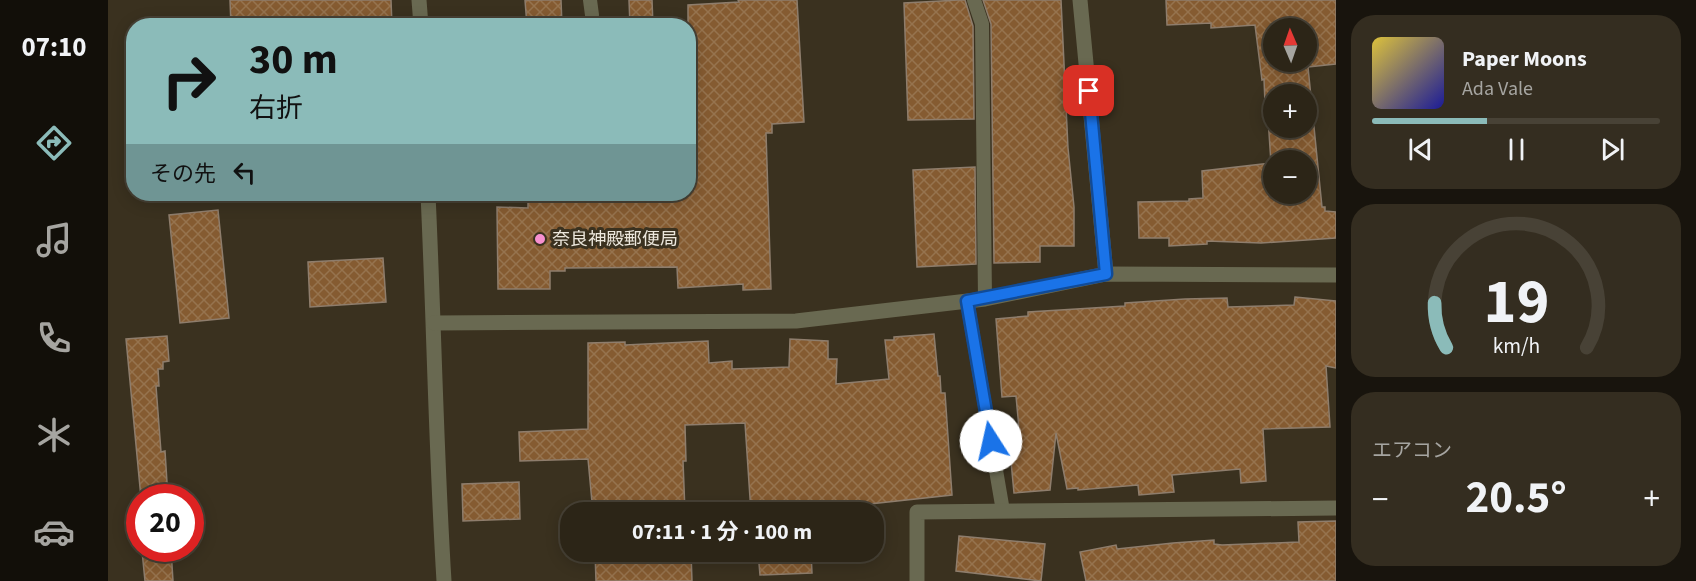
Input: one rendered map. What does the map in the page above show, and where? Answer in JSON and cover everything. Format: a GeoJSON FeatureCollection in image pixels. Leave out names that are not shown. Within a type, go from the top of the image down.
{"type":"FeatureCollection","features":[{"type":"Feature","properties":{"kind":"street"},"geometry":{"type":"LineString","coordinates":[[419,0],[420,18]]}},
{"type":"Feature","properties":{"kind":"street"},"geometry":{"type":"LineString","coordinates":[[1080,0],[1106,274]]}},
{"type":"Feature","properties":{"kind":"street"},"geometry":{"type":"LineString","coordinates":[[428,201],[444,581]]}},
{"type":"Feature","properties":{"kind":"street"},"geometry":{"type":"LineString","coordinates":[[435,323],[796,321],[985,299],[1106,274],[1336,275]]}},
{"type":"Feature","properties":{"kind":"street"},"geometry":{"type":"LineString","coordinates":[[917,581],[917,512],[1336,508]]}},
{"type":"Feature","properties":{"kind":"lane"},"geometry":{"type":"LineString","coordinates":[[590,0],[592,15]]}},
{"type":"Feature","properties":{"kind":"lane"},"geometry":{"type":"LineString","coordinates":[[974,0],[982,24],[985,299]]}},
{"type":"Feature","properties":{"kind":"lane"},"geometry":{"type":"LineString","coordinates":[[967,301],[1003,511]]}},
{"type":"Feature","properties":{"kind":"building"},"geometry":{"type":"Polygon","coordinates":[[[230,0],[391,0],[392,18],[231,18],[230,0]]]}},
{"type":"Feature","properties":{"kind":"building"},"geometry":{"type":"Polygon","coordinates":[[[525,0],[561,0],[562,18],[526,18],[525,0]]]}},
{"type":"Feature","properties":{"kind":"building"},"geometry":{"type":"Polygon","coordinates":[[[629,0],[652,0],[653,18],[630,18],[629,0]]]}},
{"type":"Feature","properties":{"kind":"building"},"geometry":{"type":"Polygon","coordinates":[[[738,0],[797,0],[804,122],[772,124],[772,133],[766,133],[771,289],[743,290],[743,284],[678,288],[677,267],[565,268],[565,271],[550,271],[550,289],[498,289],[497,207],[528,208],[528,201],[696,201],[696,18],[688,18],[688,5],[739,2],[738,0]]]}},
{"type":"Feature","properties":{"kind":"building"},"geometry":{"type":"Polygon","coordinates":[[[965,0],[973,26],[974,119],[908,120],[904,3],[965,0]]]}},
{"type":"Feature","properties":{"kind":"building"},"geometry":{"type":"Polygon","coordinates":[[[983,0],[1061,0],[1068,148],[1074,207],[1074,246],[1040,246],[1040,262],[994,263],[991,24],[983,0]]]}},
{"type":"Feature","properties":{"kind":"building"},"geometry":{"type":"Polygon","coordinates":[[[1166,0],[1336,0],[1336,64],[1317,66],[1317,18],[1263,18],[1263,72],[1308,72],[1310,84],[1264,84],[1255,25],[1211,28],[1211,23],[1167,25],[1166,0]]]}},
{"type":"Feature","properties":{"kind":"building"},"geometry":{"type":"Polygon","coordinates":[[[1269,138],[1315,138],[1316,150],[1270,150],[1269,138]]]}},
{"type":"Feature","properties":{"kind":"building"},"geometry":{"type":"Polygon","coordinates":[[[1317,157],[1322,207],[1325,207],[1325,211],[1336,212],[1336,238],[1261,243],[1207,241],[1207,244],[1169,246],[1169,238],[1139,238],[1138,202],[1189,201],[1189,199],[1203,198],[1202,171],[1263,164],[1263,204],[1317,204],[1317,157]]]}},
{"type":"Feature","properties":{"kind":"building"},"geometry":{"type":"Polygon","coordinates":[[[975,167],[976,264],[917,267],[913,170],[975,167]]]}},
{"type":"Feature","properties":{"kind":"building"},"geometry":{"type":"Polygon","coordinates":[[[218,210],[229,318],[180,323],[169,215],[218,210]]]}},
{"type":"Feature","properties":{"kind":"building"},"geometry":{"type":"Polygon","coordinates":[[[383,258],[386,302],[310,307],[308,262],[383,258]]]}},
{"type":"Feature","properties":{"kind":"building"},"geometry":{"type":"Polygon","coordinates":[[[1295,297],[1336,301],[1336,368],[1326,366],[1330,427],[1263,429],[1266,481],[1241,483],[1240,469],[1172,475],[1174,492],[1139,495],[1138,485],[1067,489],[1056,433],[1050,490],[1014,493],[1010,451],[1021,450],[1016,396],[1002,397],[996,319],[1028,316],[1028,312],[1125,306],[1125,303],[1185,299],[1227,298],[1228,307],[1294,305],[1295,297]]]}},
{"type":"Feature","properties":{"kind":"building"},"geometry":{"type":"Polygon","coordinates":[[[934,334],[941,393],[945,393],[952,495],[884,502],[750,502],[745,423],[685,425],[686,461],[683,461],[685,502],[592,502],[588,459],[520,461],[519,432],[588,429],[588,343],[625,342],[625,345],[708,341],[709,363],[732,361],[732,369],[789,367],[790,339],[828,341],[828,359],[837,359],[836,384],[889,379],[885,340],[894,340],[894,337],[934,334]]]}},
{"type":"Feature","properties":{"kind":"building"},"geometry":{"type":"Polygon","coordinates":[[[167,336],[169,361],[163,362],[163,369],[158,369],[159,386],[156,386],[161,452],[165,451],[167,484],[140,484],[126,339],[167,336]]]}},
{"type":"Feature","properties":{"kind":"building"},"geometry":{"type":"Polygon","coordinates":[[[519,482],[520,519],[463,521],[462,484],[519,482]]]}},
{"type":"Feature","properties":{"kind":"building"},"geometry":{"type":"Polygon","coordinates":[[[1336,521],[1336,581],[1086,581],[1080,552],[1116,545],[1117,549],[1214,540],[1214,544],[1222,545],[1299,542],[1298,522],[1336,521]]]}},
{"type":"Feature","properties":{"kind":"building"},"geometry":{"type":"Polygon","coordinates":[[[959,536],[1045,544],[1041,581],[956,571],[959,536]]]}},
{"type":"Feature","properties":{"kind":"building"},"geometry":{"type":"Polygon","coordinates":[[[143,562],[172,562],[173,581],[145,581],[143,562]]]}},
{"type":"Feature","properties":{"kind":"building"},"geometry":{"type":"Polygon","coordinates":[[[595,562],[691,562],[692,581],[596,581],[595,562]]]}},
{"type":"Feature","properties":{"kind":"building"},"geometry":{"type":"Polygon","coordinates":[[[759,562],[811,562],[812,573],[760,575],[759,562]]]}},
{"type":"Feature","properties":{"kind":"place","name":"奈良神殿郵便局"},"geometry":{"type":"Point","coordinates":[540,239]}},
{"type":"Feature","properties":{"kind":"route"},"geometry":{"type":"LineString","coordinates":[[991,441],[967,301],[1106,274],[1089,91]]}}]}
